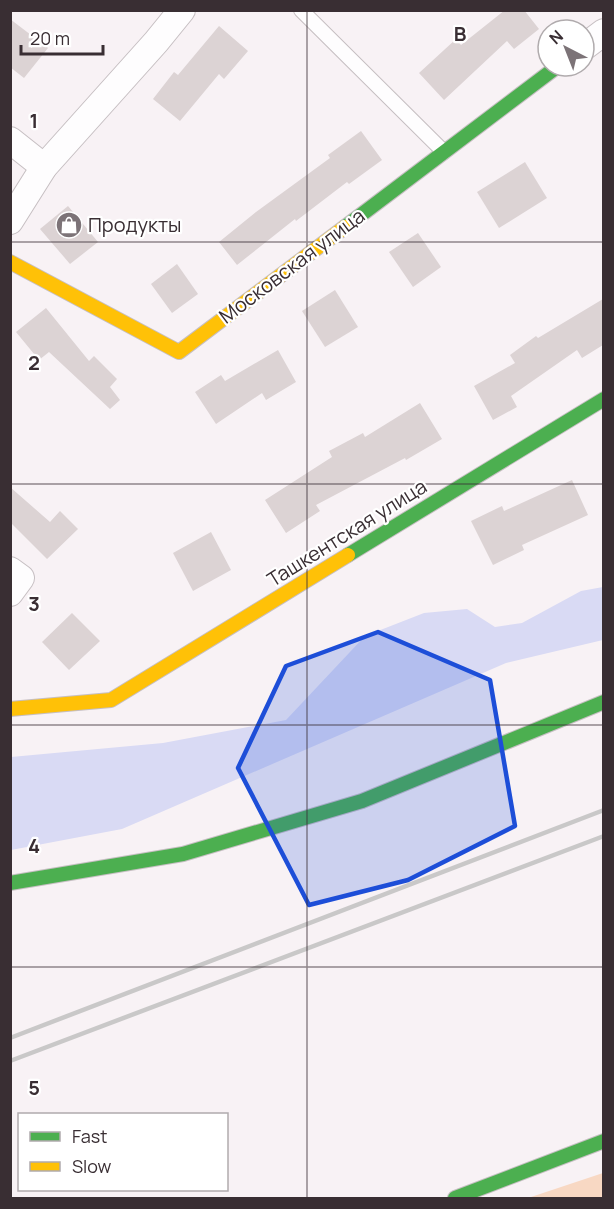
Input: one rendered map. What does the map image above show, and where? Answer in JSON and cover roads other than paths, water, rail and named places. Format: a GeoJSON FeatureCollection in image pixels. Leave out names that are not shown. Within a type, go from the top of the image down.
{"type":"FeatureCollection","features":[{"type":"Feature","properties":{"kind":"street"},"geometry":{"type":"LineString","coordinates":[[10,221],[44,167],[182,10]]}},
{"type":"Feature","properties":{"kind":"street","name":"Московская улица"},"geometry":{"type":"LineString","coordinates":[[10,262],[179,352],[542,78]]}},
{"type":"Feature","properties":{"kind":"street"},"geometry":{"type":"LineString","coordinates":[[10,140],[44,167]]}},
{"type":"Feature","properties":{"kind":"street","name":"Ташкентская улица"},"geometry":{"type":"LineString","coordinates":[[10,709],[111,700],[603,399]]}},
{"type":"Feature","properties":{"kind":"street"},"geometry":{"type":"LineString","coordinates":[[10,570],[21,578],[10,593]]}},
{"type":"Feature","properties":{"kind":"street"},"geometry":{"type":"LineString","coordinates":[[10,883],[183,854],[351,804],[603,702]]}},
{"type":"Feature","properties":{"kind":"street"},"geometry":{"type":"LineString","coordinates":[[455,1198],[603,1141]]}},
{"type":"Feature","properties":{"kind":"lane"},"geometry":{"type":"LineString","coordinates":[[301,10],[444,152]]}},
{"type":"Feature","properties":{"kind":"water"},"geometry":{"type":"Polygon","coordinates":[[[603,587],[603,640],[506,663],[122,829],[11,850],[11,757],[163,743],[286,720],[365,636],[424,613],[467,609],[495,627],[522,623],[581,591],[603,587]]]}},
{"type":"Feature","properties":{"kind":"railway"},"geometry":{"type":"LineString","coordinates":[[10,1038],[604,810]]}},
{"type":"Feature","properties":{"kind":"railway"},"geometry":{"type":"LineString","coordinates":[[10,1061],[604,836]]}},
{"type":"Feature","properties":{"kind":"place","name":"Продукты"},"geometry":{"type":"Point","coordinates":[69,225]}}]}
